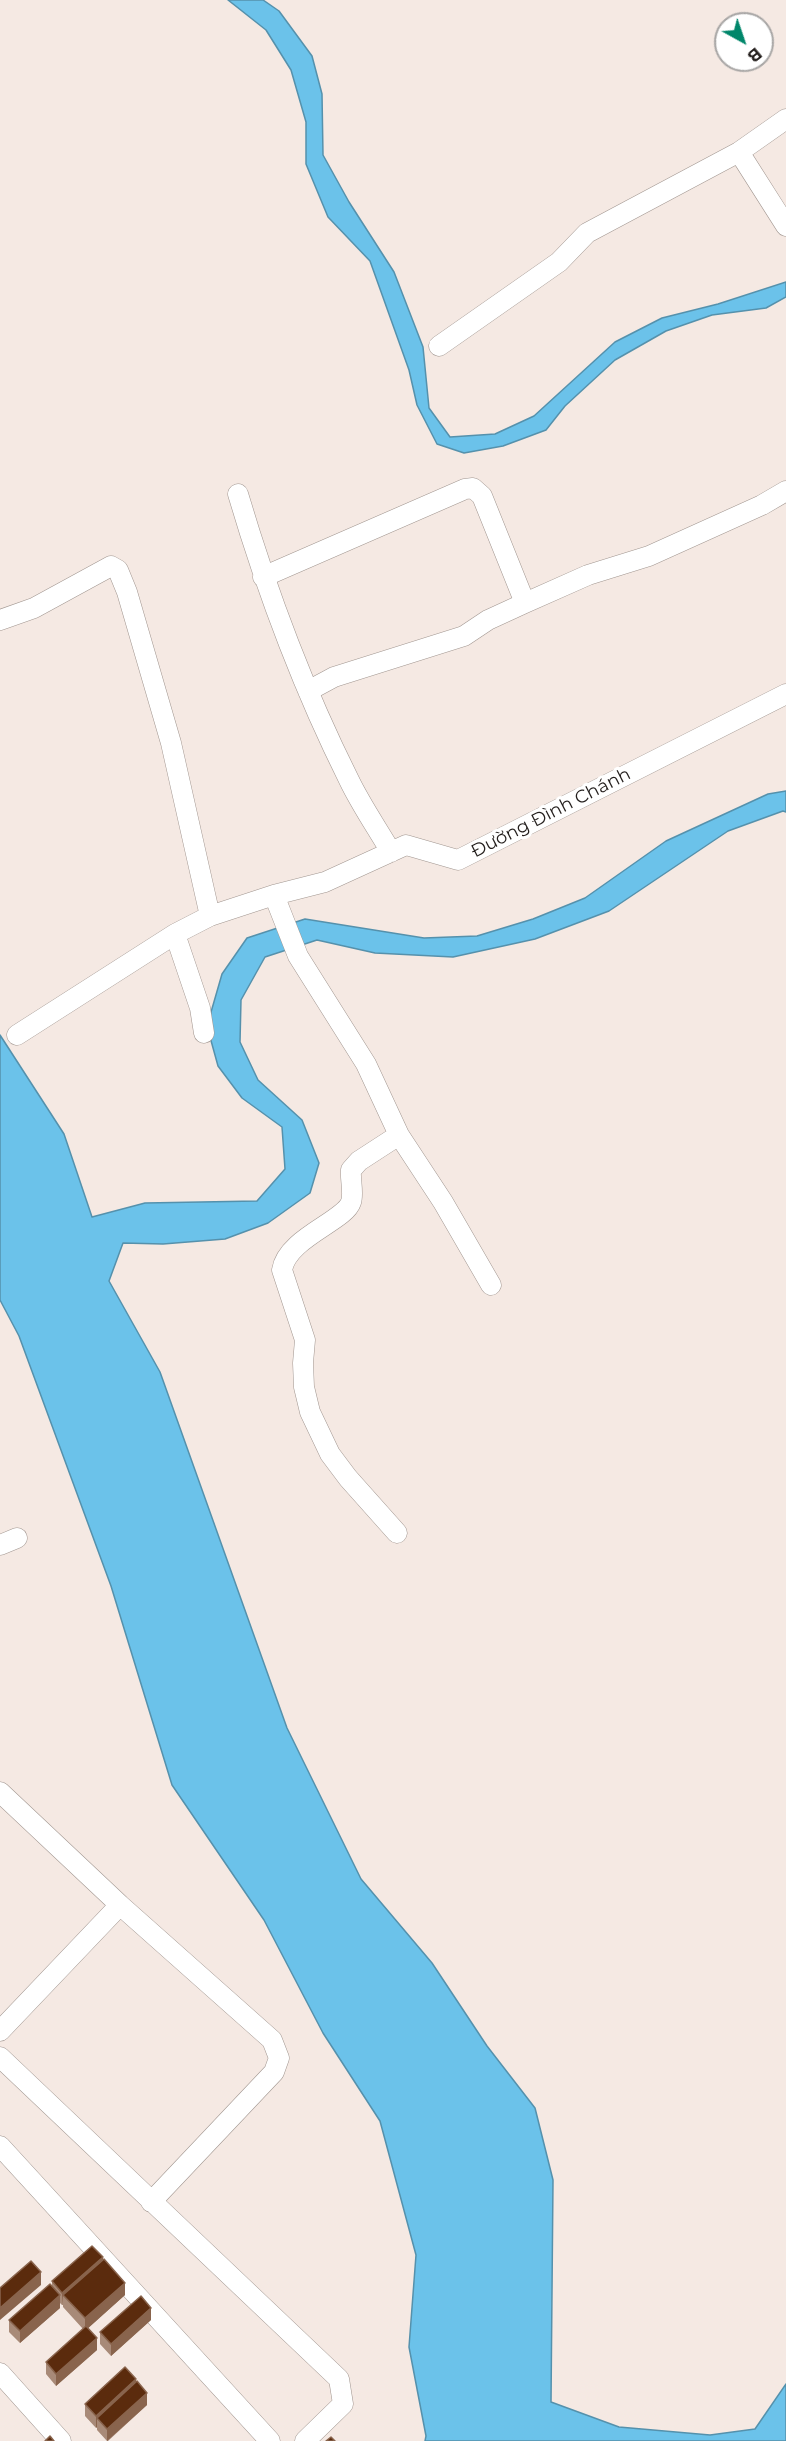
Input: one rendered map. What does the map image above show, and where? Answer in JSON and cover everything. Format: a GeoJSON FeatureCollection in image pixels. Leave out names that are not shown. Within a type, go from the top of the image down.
{"type":"FeatureCollection","features":[{"type":"Feature","properties":{"kind":"street"},"geometry":{"type":"LineString","coordinates":[[440,346],[560,262],[587,233],[739,152],[786,119]]}},
{"type":"Feature","properties":{"kind":"street"},"geometry":{"type":"LineString","coordinates":[[739,152],[786,226]]}},
{"type":"Feature","properties":{"kind":"street"},"geometry":{"type":"LineString","coordinates":[[263,577],[465,489],[472,488],[482,496],[525,603]]}},
{"type":"Feature","properties":{"kind":"street"},"geometry":{"type":"LineString","coordinates":[[308,691],[334,677],[464,636],[488,620],[525,603],[588,575],[649,556],[762,505],[786,491]]}},
{"type":"Feature","properties":{"kind":"street"},"geometry":{"type":"LineString","coordinates":[[238,494],[263,577],[308,691],[350,782],[391,852]]}},
{"type":"Feature","properties":{"kind":"street"},"geometry":{"type":"LineString","coordinates":[[0,620],[34,608],[111,566],[118,570],[127,592],[171,743],[210,916]]}},
{"type":"Feature","properties":{"kind":"street","name":"Đường Đình Chánh"},"geometry":{"type":"LineString","coordinates":[[17,1035],[175,934],[210,916],[274,894],[325,882],[406,845],[458,860],[786,694]]}},
{"type":"Feature","properties":{"kind":"street"},"geometry":{"type":"LineString","coordinates":[[274,894],[295,948],[366,1064],[399,1136],[447,1209],[491,1285]]}},
{"type":"Feature","properties":{"kind":"street"},"geometry":{"type":"LineString","coordinates":[[175,934],[200,1008],[204,1033]]}},
{"type":"Feature","properties":{"kind":"street"},"geometry":{"type":"LineString","coordinates":[[397,1533],[330,1454],[310,1412],[304,1387],[305,1341],[282,1270],[283,1261],[312,1233],[348,1208],[351,1202],[351,1170],[359,1161],[399,1136]]}},
{"type":"Feature","properties":{"kind":"street"},"geometry":{"type":"LineString","coordinates":[[0,1792],[120,1905],[272,2040],[279,2058],[274,2072],[151,2202]]}},
{"type":"Feature","properties":{"kind":"street"},"geometry":{"type":"LineString","coordinates":[[0,2031],[120,1905]]}},
{"type":"Feature","properties":{"kind":"street"},"geometry":{"type":"LineString","coordinates":[[0,2057],[339,2379],[343,2404],[304,2441]]}},
{"type":"Feature","properties":{"kind":"street"},"geometry":{"type":"LineString","coordinates":[[0,2146],[270,2441]]}},
{"type":"Feature","properties":{"kind":"street"},"geometry":{"type":"LineString","coordinates":[[0,2373],[61,2441]]}},
{"type":"Feature","properties":{"kind":"water"},"geometry":{"type":"Polygon","coordinates":[[[228,0],[263,0],[279,11],[312,56],[322,94],[323,155],[349,202],[394,272],[423,347],[429,408],[450,437],[495,434],[534,416],[615,342],[662,318],[718,304],[786,282],[786,297],[766,308],[712,315],[666,331],[615,360],[565,406],[546,430],[503,446],[464,453],[437,444],[417,405],[409,370],[370,261],[328,217],[306,164],[306,122],[291,70],[266,30],[228,0]]]}},
{"type":"Feature","properties":{"kind":"water"},"geometry":{"type":"Polygon","coordinates":[[[786,791],[786,812],[783,811],[728,831],[609,911],[535,939],[453,957],[375,953],[317,940],[265,957],[241,1000],[240,1042],[258,1080],[302,1120],[319,1163],[310,1193],[268,1223],[225,1239],[163,1244],[123,1243],[109,1281],[160,1372],[287,1728],[361,1879],[432,1963],[487,2046],[535,2108],[553,2180],[551,2402],[619,2427],[710,2435],[755,2429],[786,2384],[786,2441],[425,2441],[426,2436],[409,2347],[416,2255],[380,2121],[323,2033],[264,1920],[172,1785],[111,1586],[19,1336],[0,1300],[0,1035],[64,1134],[92,1217],[145,1203],[257,1201],[285,1169],[282,1127],[242,1098],[218,1066],[207,1026],[222,974],[247,938],[305,919],[424,938],[477,936],[533,919],[585,898],[666,841],[768,794],[786,791]]]}},
{"type":"Feature","properties":{"kind":"building"},"geometry":{"type":"Polygon","coordinates":[[[92,2246],[103,2257],[62,2293],[52,2281],[92,2246]]]}},
{"type":"Feature","properties":{"kind":"building"},"geometry":{"type":"Polygon","coordinates":[[[104,2259],[125,2283],[85,2318],[63,2295],[104,2259]]]}},
{"type":"Feature","properties":{"kind":"building"},"geometry":{"type":"Polygon","coordinates":[[[31,2261],[41,2272],[0,2308],[0,2288],[31,2261]]]}},
{"type":"Feature","properties":{"kind":"building"},"geometry":{"type":"Polygon","coordinates":[[[50,2284],[60,2295],[20,2331],[9,2320],[50,2284]]]}},
{"type":"Feature","properties":{"kind":"building"},"geometry":{"type":"Polygon","coordinates":[[[141,2296],[151,2308],[111,2344],[100,2332],[141,2296]]]}},
{"type":"Feature","properties":{"kind":"building"},"geometry":{"type":"Polygon","coordinates":[[[86,2326],[97,2338],[56,2374],[46,2362],[86,2326]]]}},
{"type":"Feature","properties":{"kind":"building"},"geometry":{"type":"Polygon","coordinates":[[[125,2367],[136,2379],[96,2416],[85,2404],[125,2367]]]}},
{"type":"Feature","properties":{"kind":"building"},"geometry":{"type":"Polygon","coordinates":[[[137,2381],[147,2393],[107,2429],[97,2418],[137,2381]]]}}]}
